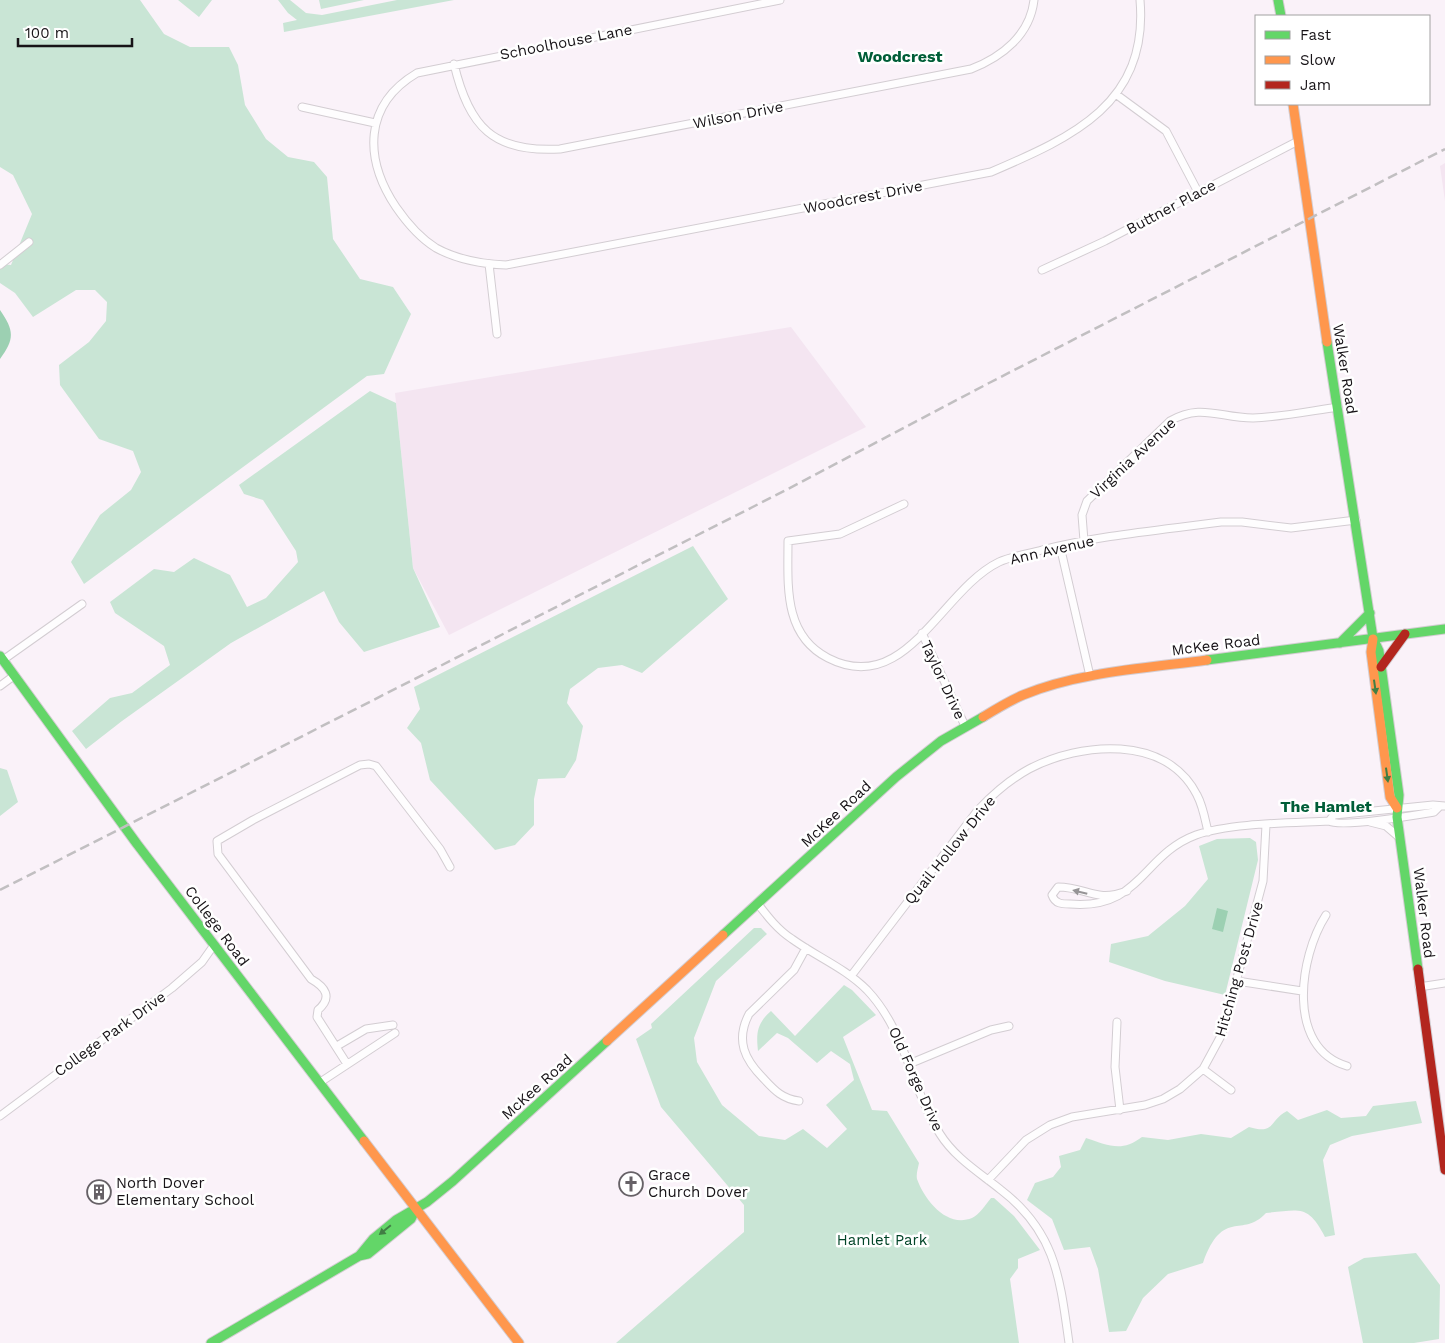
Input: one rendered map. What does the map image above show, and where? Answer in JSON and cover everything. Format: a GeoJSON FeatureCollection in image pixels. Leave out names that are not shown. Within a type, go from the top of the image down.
{"type":"FeatureCollection","features":[{"type":"Feature","properties":{"kind":"street","name":"Schoolhouse Lane"},"geometry":{"type":"LineString","coordinates":[[375,123],[381,108],[400,84],[417,74],[454,64],[780,0]]}},
{"type":"Feature","properties":{"kind":"street","name":"Wilson Drive"},"geometry":{"type":"LineString","coordinates":[[454,64],[460,91],[469,110],[489,133],[514,146],[534,151],[560,149],[971,69],[1005,52],[1018,38],[1027,22],[1034,0]]}},
{"type":"Feature","properties":{"kind":"street","name":"Woodcrest Drive"},"geometry":{"type":"LineString","coordinates":[[375,123],[373,145],[375,162],[385,190],[405,220],[437,248],[470,261],[506,265],[991,172],[1015,162],[1079,128],[1103,109],[1117,94],[1135,62],[1141,36],[1140,0]]}},
{"type":"Feature","properties":{"kind":"street"},"geometry":{"type":"LineString","coordinates":[[1278,0],[1281,15]]}},
{"type":"Feature","properties":{"kind":"street"},"geometry":{"type":"LineString","coordinates":[[1117,94],[1166,131],[1198,192]]}},
{"type":"Feature","properties":{"kind":"street","name":"Walker Road"},"geometry":{"type":"LineString","coordinates":[[1293,105],[1370,613],[1374,638],[1379,651],[1399,796],[1397,813],[1400,838],[1445,1170]]}},
{"type":"Feature","properties":{"kind":"street"},"geometry":{"type":"LineString","coordinates":[[302,107],[375,123]]}},
{"type":"Feature","properties":{"kind":"street","name":"Buttner Place"},"geometry":{"type":"LineString","coordinates":[[1042,270],[1106,241],[1298,141]]}},
{"type":"Feature","properties":{"kind":"street"},"geometry":{"type":"LineString","coordinates":[[0,264],[29,242]]}},
{"type":"Feature","properties":{"kind":"street"},"geometry":{"type":"LineString","coordinates":[[489,264],[497,334]]}},
{"type":"Feature","properties":{"kind":"street","name":"Virginia Avenue"},"geometry":{"type":"LineString","coordinates":[[1084,541],[1082,516],[1086,501],[1170,421],[1179,416],[1198,411],[1238,417],[1266,417],[1338,407]]}},
{"type":"Feature","properties":{"kind":"street","name":"Ann Avenue"},"geometry":{"type":"LineString","coordinates":[[904,504],[840,534],[788,541],[788,593],[792,613],[803,637],[822,655],[847,665],[879,666],[894,659],[990,568],[1009,558],[1084,541],[1222,522],[1242,522],[1291,528],[1356,520]]}},
{"type":"Feature","properties":{"kind":"street"},"geometry":{"type":"LineString","coordinates":[[1060,546],[1090,676]]}},
{"type":"Feature","properties":{"kind":"street"},"geometry":{"type":"LineString","coordinates":[[2,658],[82,604]]}},
{"type":"Feature","properties":{"kind":"street"},"geometry":{"type":"LineString","coordinates":[[1340,643],[1370,613]]}},
{"type":"Feature","properties":{"kind":"street","name":"McKee Road"},"geometry":{"type":"LineString","coordinates":[[211,1343],[359,1256],[363,1247],[369,1242],[406,1212],[416,1209],[489,1149],[896,777],[941,740],[965,726],[1023,695],[1090,676],[1445,629]]}},
{"type":"Feature","properties":{"kind":"street","name":"Taylor Drive"},"geometry":{"type":"LineString","coordinates":[[922,633],[965,726]]}},
{"type":"Feature","properties":{"kind":"street"},"geometry":{"type":"LineString","coordinates":[[1381,667],[1405,634]]}},
{"type":"Feature","properties":{"kind":"street","name":"Walker Road"},"geometry":{"type":"LineString","coordinates":[[1374,638],[1371,652],[1390,796],[1397,813]]}},
{"type":"Feature","properties":{"kind":"street","name":"College Road"},"geometry":{"type":"LineString","coordinates":[[2,658],[137,844],[519,1343]]}},
{"type":"Feature","properties":{"kind":"street"},"geometry":{"type":"LineString","coordinates":[[0,686],[15,675]]}},
{"type":"Feature","properties":{"kind":"street","name":"Quail Hollow Drive"},"geometry":{"type":"LineString","coordinates":[[852,976],[978,810],[1009,782],[1046,761],[1077,752],[1100,749],[1124,750],[1153,755],[1176,769],[1192,785],[1202,806],[1208,832]]}},
{"type":"Feature","properties":{"kind":"street"},"geometry":{"type":"LineString","coordinates":[[347,1064],[317,1017],[318,1010],[325,1004],[327,997],[323,986],[311,979],[218,854],[217,841],[245,824],[351,770],[369,764],[376,766],[440,850],[450,867]]}},
{"type":"Feature","properties":{"kind":"street"},"geometry":{"type":"LineString","coordinates":[[1127,891],[1115,896],[1101,897],[1058,887],[1052,895],[1054,900],[1059,903],[1088,906],[1107,902],[1127,891],[1175,846],[1208,832],[1329,821],[1335,824],[1365,821],[1433,804],[1442,807]]}},
{"type":"Feature","properties":{"kind":"street"},"geometry":{"type":"LineString","coordinates":[[1329,821],[1334,815],[1397,813]]}},
{"type":"Feature","properties":{"kind":"street"},"geometry":{"type":"LineString","coordinates":[[1365,821],[1386,826],[1400,838]]}},
{"type":"Feature","properties":{"kind":"street","name":"Hitching Post Drive"},"geometry":{"type":"LineString","coordinates":[[988,1180],[1014,1150],[1038,1132],[1072,1117],[1145,1105],[1171,1095],[1203,1070],[1222,1034],[1264,881],[1266,826]]}},
{"type":"Feature","properties":{"kind":"street","name":"Old Forge Drive"},"geometry":{"type":"LineString","coordinates":[[758,904],[783,932],[852,976],[885,1013],[895,1029],[939,1133],[970,1167],[1031,1216],[1052,1252],[1069,1343]]}},
{"type":"Feature","properties":{"kind":"street"},"geometry":{"type":"LineString","coordinates":[[1326,915],[1316,932],[1302,991],[1307,1018],[1318,1048],[1330,1059],[1347,1066]]}},
{"type":"Feature","properties":{"kind":"street","name":"College Park Drive"},"geometry":{"type":"LineString","coordinates":[[0,1116],[172,988],[202,962],[214,945]]}},
{"type":"Feature","properties":{"kind":"street"},"geometry":{"type":"LineString","coordinates":[[799,1101],[778,1094],[746,1058],[742,1040],[749,1014],[794,970],[806,948]]}},
{"type":"Feature","properties":{"kind":"street"},"geometry":{"type":"LineString","coordinates":[[1237,981],[1302,991]]}},
{"type":"Feature","properties":{"kind":"street"},"geometry":{"type":"LineString","coordinates":[[1419,987],[1445,984]]}},
{"type":"Feature","properties":{"kind":"street"},"geometry":{"type":"LineString","coordinates":[[1117,1022],[1115,1067],[1120,1110]]}},
{"type":"Feature","properties":{"kind":"street"},"geometry":{"type":"LineString","coordinates":[[909,1064],[991,1030],[1009,1026]]}},
{"type":"Feature","properties":{"kind":"street"},"geometry":{"type":"LineString","coordinates":[[319,1082],[394,1029],[366,1029],[337,1046]]}},
{"type":"Feature","properties":{"kind":"street"},"geometry":{"type":"LineString","coordinates":[[1203,1070],[1231,1090]]}},
{"type":"Feature","properties":{"kind":"street","name":"Old Forge Drive"},"geometry":{"type":"LineString","coordinates":[[1064,1343],[1067,1329]]}},
{"type":"Feature","properties":{"kind":"shaded area"},"geometry":{"type":"Polygon","coordinates":[[[1445,163],[1445,201],[1440,166],[1445,163]]]}},
{"type":"Feature","properties":{"kind":"shaded area"},"geometry":{"type":"Polygon","coordinates":[[[0,310],[8,323],[11,334],[8,346],[0,359],[0,310]]]}},
{"type":"Feature","properties":{"kind":"shaded area"},"geometry":{"type":"Polygon","coordinates":[[[791,327],[866,427],[449,635],[413,568],[395,393],[791,327]]]}},
{"type":"Feature","properties":{"kind":"shaded area"},"geometry":{"type":"Polygon","coordinates":[[[1217,908],[1228,911],[1223,932],[1212,929],[1217,908]]]}},
{"type":"Feature","properties":{"kind":"green space"},"geometry":{"type":"Polygon","coordinates":[[[0,0],[140,0],[164,34],[190,47],[229,47],[238,65],[245,105],[266,139],[288,157],[314,162],[327,177],[333,239],[360,279],[393,287],[411,314],[384,374],[367,376],[84,584],[71,562],[100,515],[131,490],[141,472],[133,451],[99,439],[60,385],[59,365],[89,342],[106,321],[107,302],[95,290],[76,290],[33,317],[15,293],[0,283],[0,264],[11,265],[32,214],[13,175],[0,167],[0,0]]]}},
{"type":"Feature","properties":{"kind":"green space"},"geometry":{"type":"Polygon","coordinates":[[[178,0],[212,0],[199,17],[178,0]]]}},
{"type":"Feature","properties":{"kind":"green space"},"geometry":{"type":"Polygon","coordinates":[[[278,0],[290,0],[306,13],[322,15],[397,0],[454,0],[284,32],[283,23],[297,20],[288,13],[278,0]]]}},
{"type":"Feature","properties":{"kind":"green space"},"geometry":{"type":"Polygon","coordinates":[[[319,0],[364,0],[321,9],[319,0]]]}},
{"type":"Feature","properties":{"kind":"green space"},"geometry":{"type":"Polygon","coordinates":[[[370,391],[396,403],[413,568],[440,627],[364,652],[339,622],[324,591],[231,643],[86,749],[72,731],[110,698],[132,693],[170,665],[164,646],[115,613],[110,602],[154,569],[174,572],[194,558],[230,575],[247,607],[266,598],[298,562],[296,551],[263,500],[244,494],[239,485],[370,391]]]}},
{"type":"Feature","properties":{"kind":"green space"},"geometry":{"type":"Polygon","coordinates":[[[693,546],[728,599],[642,673],[622,665],[598,668],[570,689],[567,703],[583,726],[576,760],[565,778],[538,779],[534,799],[534,825],[515,845],[495,850],[430,780],[421,743],[407,728],[420,709],[414,687],[693,546]]]}},
{"type":"Feature","properties":{"kind":"green space"},"geometry":{"type":"Polygon","coordinates":[[[0,768],[7,770],[18,802],[0,816],[0,768]]]}},
{"type":"Feature","properties":{"kind":"green space"},"geometry":{"type":"Polygon","coordinates":[[[1250,838],[1256,842],[1258,860],[1225,995],[1165,981],[1109,962],[1111,944],[1148,936],[1185,906],[1208,879],[1199,846],[1217,839],[1250,838]]]}},
{"type":"Feature","properties":{"kind":"green space","name":"Hamlet Park"},"geometry":{"type":"Polygon","coordinates":[[[754,928],[761,928],[767,934],[716,981],[694,1038],[697,1062],[722,1105],[759,1136],[785,1140],[803,1129],[827,1148],[847,1129],[826,1105],[854,1080],[850,1064],[831,1051],[817,1063],[788,1038],[777,1033],[758,1051],[757,1039],[760,1024],[771,1011],[795,1036],[844,985],[852,990],[876,1015],[843,1037],[872,1110],[887,1111],[919,1163],[917,1179],[925,1196],[931,1204],[946,1216],[963,1220],[975,1217],[991,1198],[994,1198],[1014,1216],[1040,1250],[1018,1259],[1018,1268],[1010,1279],[1019,1343],[616,1343],[744,1232],[744,1205],[661,1107],[636,1039],[652,1028],[651,1024],[754,928]]]}},
{"type":"Feature","properties":{"kind":"green space"},"geometry":{"type":"Polygon","coordinates":[[[1416,1101],[1422,1123],[1352,1136],[1330,1145],[1323,1160],[1335,1235],[1325,1237],[1319,1226],[1308,1214],[1295,1211],[1266,1213],[1249,1224],[1225,1229],[1210,1246],[1203,1263],[1168,1274],[1143,1298],[1126,1331],[1109,1332],[1098,1269],[1090,1247],[1064,1250],[1052,1219],[1027,1200],[1035,1183],[1053,1177],[1061,1167],[1059,1156],[1080,1150],[1086,1138],[1108,1145],[1121,1146],[1142,1137],[1168,1140],[1201,1134],[1231,1138],[1249,1127],[1258,1129],[1268,1128],[1287,1111],[1298,1120],[1327,1110],[1341,1118],[1366,1116],[1373,1106],[1416,1101]]]}},
{"type":"Feature","properties":{"kind":"green space"},"geometry":{"type":"Polygon","coordinates":[[[1416,1253],[1440,1285],[1439,1339],[1414,1343],[1363,1343],[1348,1267],[1364,1258],[1416,1253]]]}},
{"type":"Feature","properties":{"kind":"railway"},"geometry":{"type":"LineString","coordinates":[[0,890],[788,489],[989,383],[1445,149]]}},
{"type":"Feature","properties":{"kind":"traffic: fast"},"geometry":{"type":"LineString","coordinates":[[1278,0],[1281,15]]}},
{"type":"Feature","properties":{"kind":"traffic: fast"},"geometry":{"type":"LineString","coordinates":[[1327,342],[1373,638],[1379,651],[1399,795],[1397,817],[1418,969]]}},
{"type":"Feature","properties":{"kind":"traffic: fast"},"geometry":{"type":"LineString","coordinates":[[1340,643],[1370,613]]}},
{"type":"Feature","properties":{"kind":"traffic: fast"},"geometry":{"type":"LineString","coordinates":[[1207,660],[1445,629]]}},
{"type":"Feature","properties":{"kind":"traffic: fast"},"geometry":{"type":"LineString","coordinates":[[0,656],[137,844],[364,1141]]}},
{"type":"Feature","properties":{"kind":"traffic: fast"},"geometry":{"type":"LineString","coordinates":[[723,935],[896,777],[941,741],[983,717]]}},
{"type":"Feature","properties":{"kind":"traffic: fast"},"geometry":{"type":"LineString","coordinates":[[359,1256],[373,1239],[396,1220],[427,1202],[453,1181],[607,1041]]}},
{"type":"Feature","properties":{"kind":"traffic: fast"},"geometry":{"type":"LineString","coordinates":[[211,1343],[359,1256],[368,1254],[411,1219],[416,1209]]}},
{"type":"Feature","properties":{"kind":"traffic: slow"},"geometry":{"type":"LineString","coordinates":[[1293,105],[1327,342]]}},
{"type":"Feature","properties":{"kind":"traffic: slow"},"geometry":{"type":"LineString","coordinates":[[1373,639],[1371,652],[1390,797],[1397,808]]}},
{"type":"Feature","properties":{"kind":"traffic: slow"},"geometry":{"type":"LineString","coordinates":[[983,717],[1023,695],[1067,681],[1114,672],[1207,660]]}},
{"type":"Feature","properties":{"kind":"traffic: slow"},"geometry":{"type":"LineString","coordinates":[[607,1041],[723,935]]}},
{"type":"Feature","properties":{"kind":"traffic: slow"},"geometry":{"type":"LineString","coordinates":[[364,1141],[519,1343]]}},
{"type":"Feature","properties":{"kind":"traffic: jam"},"geometry":{"type":"LineString","coordinates":[[1381,667],[1405,634]]}},
{"type":"Feature","properties":{"kind":"traffic: jam"},"geometry":{"type":"LineString","coordinates":[[1418,969],[1445,1170]]}},
{"type":"Feature","properties":{"kind":"place","name":"Grace Church Dover"},"geometry":{"type":"Point","coordinates":[631,1184]}},
{"type":"Feature","properties":{"kind":"place","name":"North Dover Elementary School"},"geometry":{"type":"Point","coordinates":[99,1192]}},
{"type":"Feature","properties":{"kind":"district","name":"Woodcrest"},"geometry":{"type":"Point","coordinates":[900,56]}},
{"type":"Feature","properties":{"kind":"district","name":"The Hamlet"},"geometry":{"type":"Point","coordinates":[1326,806]}}]}
